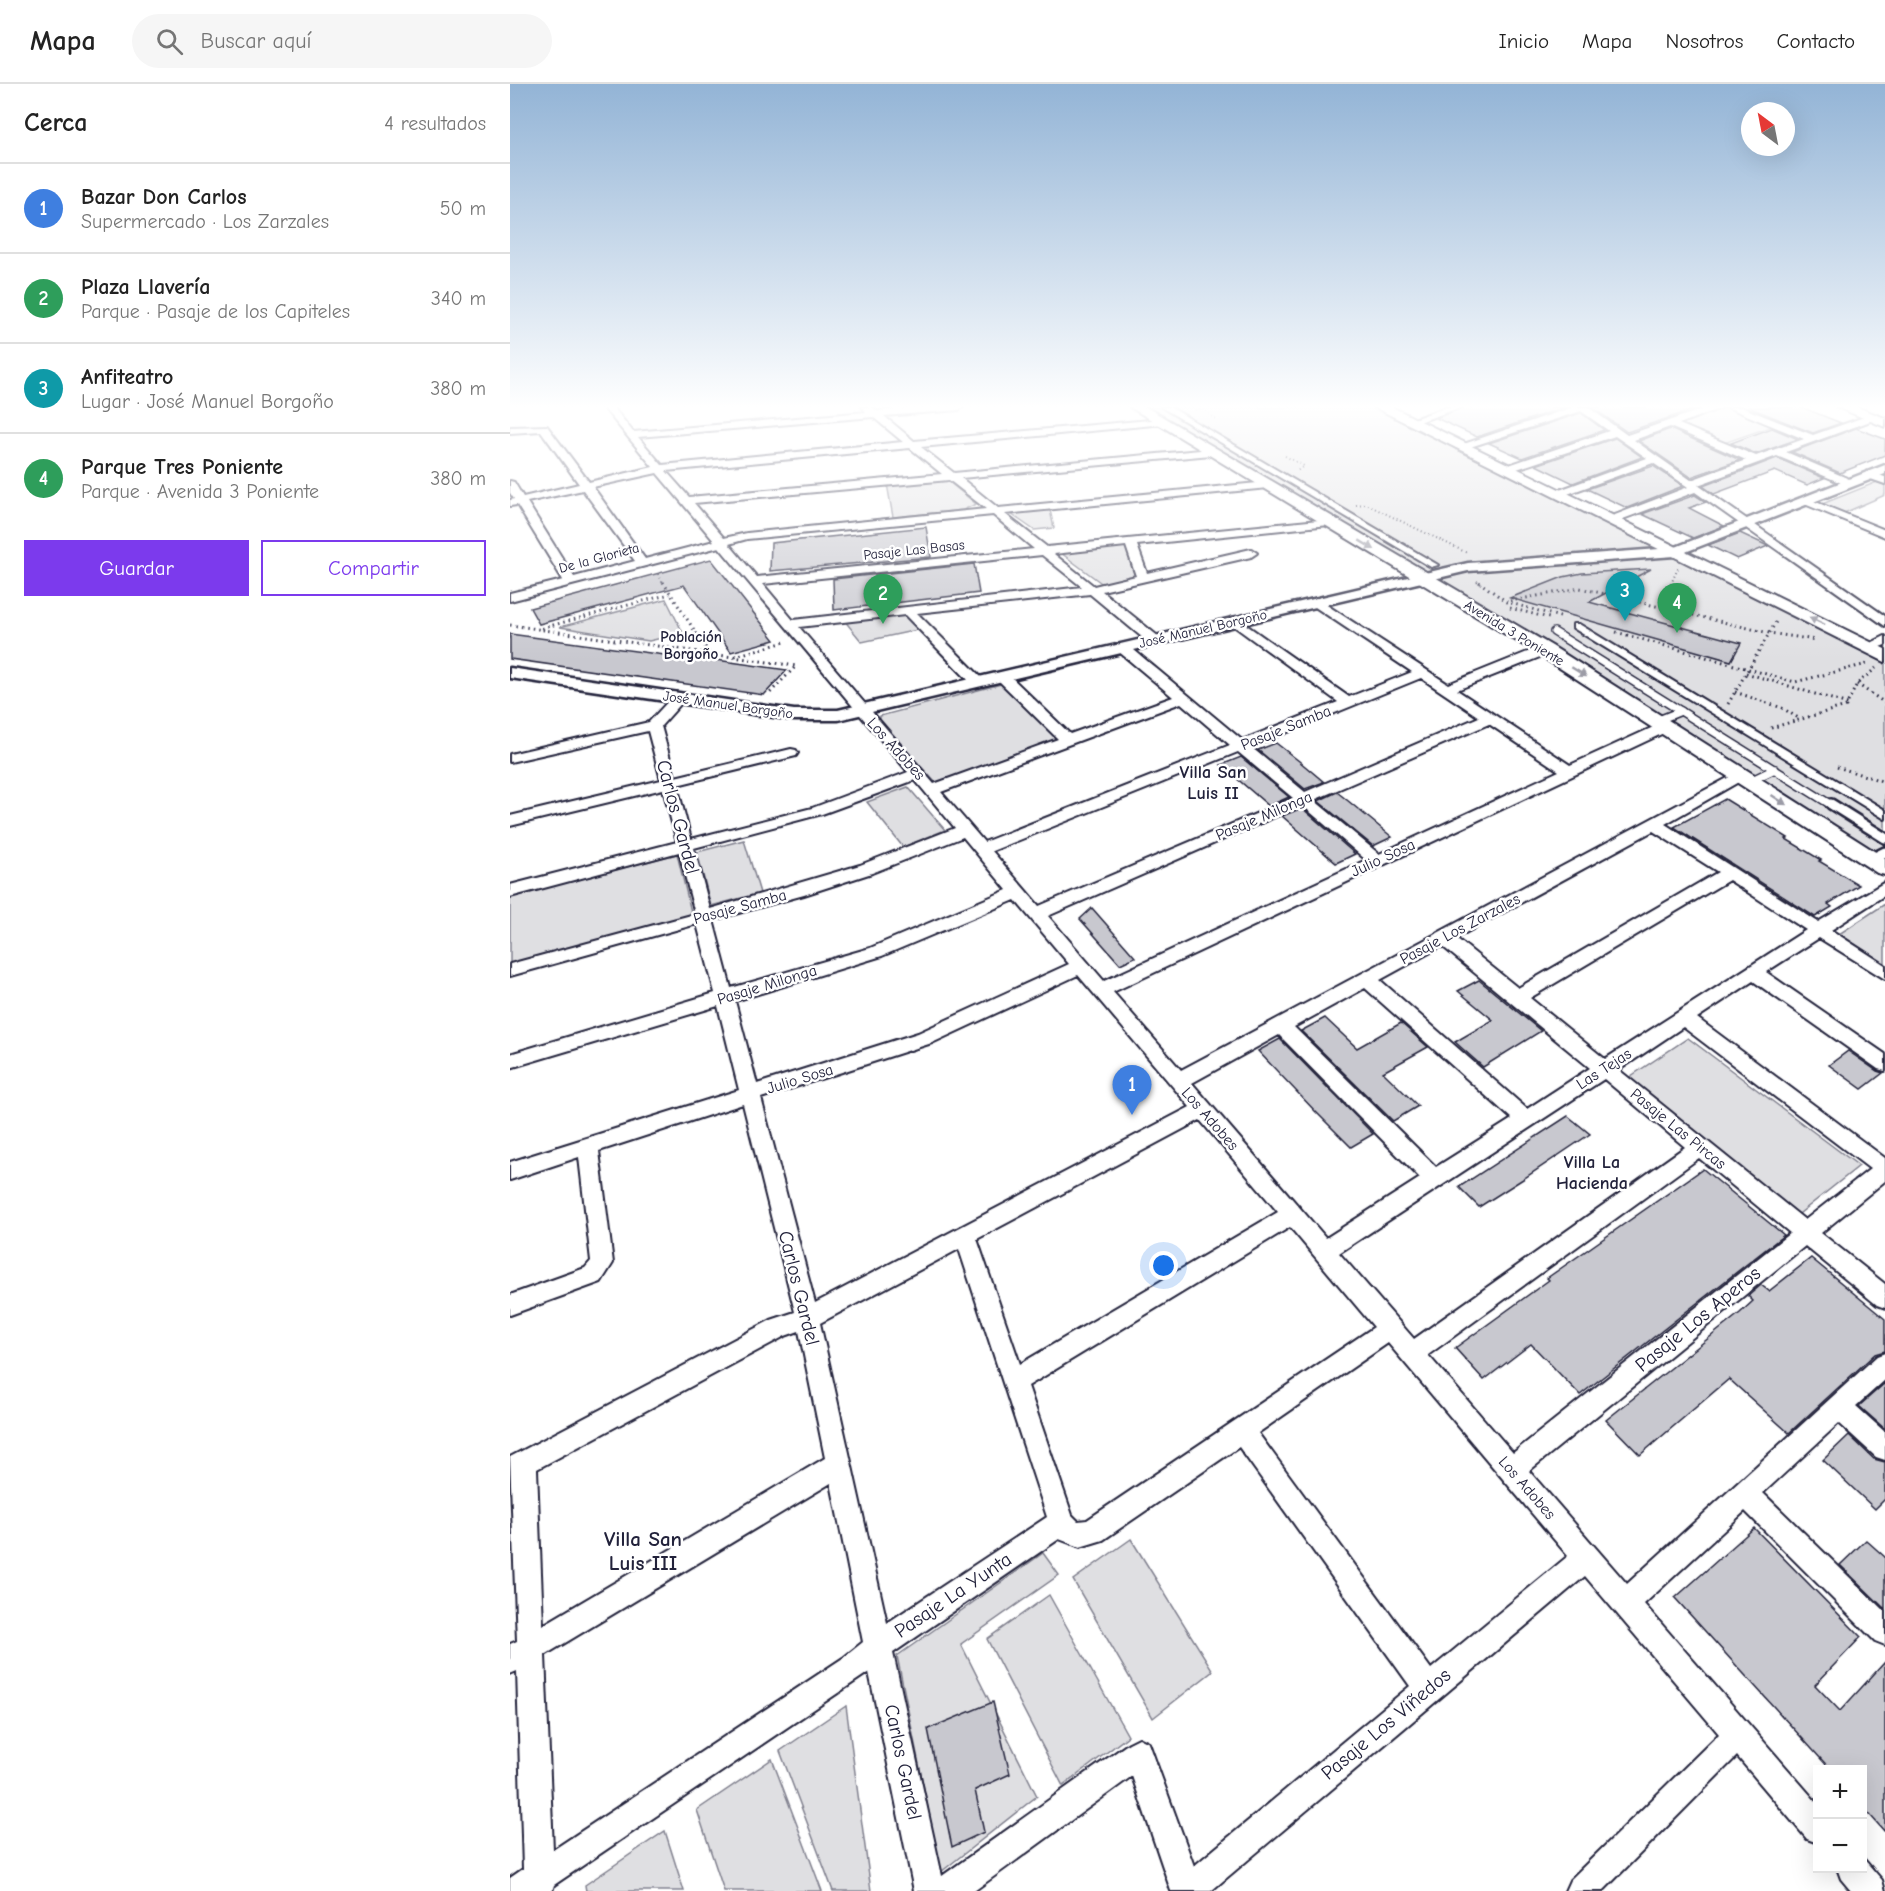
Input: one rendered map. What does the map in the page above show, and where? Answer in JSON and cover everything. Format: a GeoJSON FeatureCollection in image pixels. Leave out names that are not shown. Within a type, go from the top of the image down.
{"type":"FeatureCollection","features":[{"type":"Feature","properties":{"kind":"main road","name":"Avenida 3 Poniente"},"geometry":{"type":"LineString","coordinates":[[1282,491],[1332,514],[1428,571],[1545,651],[1746,779],[1880,859]]}},
{"type":"Feature","properties":{"kind":"main road"},"geometry":{"type":"LineString","coordinates":[[1552,491],[1678,557],[1879,654]]}},
{"type":"Feature","properties":{"kind":"street"},"geometry":{"type":"LineString","coordinates":[[560,491],[515,502],[570,581]]}},
{"type":"Feature","properties":{"kind":"street"},"geometry":{"type":"LineString","coordinates":[[591,491],[645,562]]}},
{"type":"Feature","properties":{"kind":"street","name":"Los Adobes"},"geometry":{"type":"LineString","coordinates":[[678,491],[1202,1110],[1813,1822]]}},
{"type":"Feature","properties":{"kind":"street"},"geometry":{"type":"LineString","coordinates":[[686,501],[789,491]]}},
{"type":"Feature","properties":{"kind":"street"},"geometry":{"type":"LineString","coordinates":[[970,491],[1154,640]]}},
{"type":"Feature","properties":{"kind":"street","name":"De la Glorieta"},"geometry":{"type":"LineString","coordinates":[[510,597],[720,542],[756,535],[1204,491]]}},
{"type":"Feature","properties":{"kind":"street"},"geometry":{"type":"LineString","coordinates":[[1293,491],[1332,514]]}},
{"type":"Feature","properties":{"kind":"street"},"geometry":{"type":"LineString","coordinates":[[1558,494],[1565,491]]}},
{"type":"Feature","properties":{"kind":"street"},"geometry":{"type":"LineString","coordinates":[[1611,520],[1680,491]]}},
{"type":"Feature","properties":{"kind":"street"},"geometry":{"type":"LineString","coordinates":[[1701,491],[1885,622]]}},
{"type":"Feature","properties":{"kind":"street","name":"José Manuel Borgoño"},"geometry":{"type":"LineString","coordinates":[[510,673],[809,716],[838,715],[1316,602],[1428,571],[1482,565],[1678,557],[1747,524],[1830,491]]}},
{"type":"Feature","properties":{"kind":"street"},"geometry":{"type":"LineString","coordinates":[[1806,501],[1885,534]]}},
{"type":"Feature","properties":{"kind":"street","name":"Pasaje Las Basas"},"geometry":{"type":"LineString","coordinates":[[753,581],[1227,532],[1332,514]]}},
{"type":"Feature","properties":{"kind":"street"},"geometry":{"type":"LineString","coordinates":[[789,624],[1092,590],[1255,556],[1227,532]]}},
{"type":"Feature","properties":{"kind":"street"},"geometry":{"type":"LineString","coordinates":[[1130,542],[1143,578]]}},
{"type":"Feature","properties":{"kind":"street"},"geometry":{"type":"LineString","coordinates":[[1316,602],[1569,771]]}},
{"type":"Feature","properties":{"kind":"street"},"geometry":{"type":"LineString","coordinates":[[908,611],[978,682]]}},
{"type":"Feature","properties":{"kind":"street"},"geometry":{"type":"LineString","coordinates":[[1235,621],[1348,703]]}},
{"type":"Feature","properties":{"kind":"street"},"geometry":{"type":"LineString","coordinates":[[1576,626],[1885,815]]}},
{"type":"Feature","properties":{"kind":"street"},"geometry":{"type":"LineString","coordinates":[[1123,648],[1378,861]]}},
{"type":"Feature","properties":{"kind":"street"},"geometry":{"type":"LineString","coordinates":[[1447,689],[1545,651]]}},
{"type":"Feature","properties":{"kind":"street","name":"Pasaje Samba"},"geometry":{"type":"LineString","coordinates":[[982,849],[1423,673]]}},
{"type":"Feature","properties":{"kind":"street"},"geometry":{"type":"LineString","coordinates":[[1002,676],[1068,740]]}},
{"type":"Feature","properties":{"kind":"street"},"geometry":{"type":"LineString","coordinates":[[510,758],[654,725],[679,698]]}},
{"type":"Feature","properties":{"kind":"street"},"geometry":{"type":"LineString","coordinates":[[932,790],[1183,698]]}},
{"type":"Feature","properties":{"kind":"street","name":"Pasaje Milonga"},"geometry":{"type":"LineString","coordinates":[[1037,914],[1490,718]]}},
{"type":"Feature","properties":{"kind":"street","name":"Julio Sosa"},"geometry":{"type":"LineString","coordinates":[[1101,990],[1569,771],[1660,724]]}},
{"type":"Feature","properties":{"kind":"street","name":"Carlos Gardel"},"geometry":{"type":"LineString","coordinates":[[654,725],[808,1318],[930,1891]]}},
{"type":"Feature","properties":{"kind":"street"},"geometry":{"type":"LineString","coordinates":[[510,821],[791,753]]}},
{"type":"Feature","properties":{"kind":"street"},"geometry":{"type":"LineString","coordinates":[[510,891],[817,811],[918,774]]}},
{"type":"Feature","properties":{"kind":"street","name":"Pasaje Los Zarzales"},"geometry":{"type":"LineString","coordinates":[[1178,1081],[1654,824],[1746,779]]}},
{"type":"Feature","properties":{"kind":"street"},"geometry":{"type":"LineString","coordinates":[[1654,824],[1885,973]]}},
{"type":"Feature","properties":{"kind":"street","name":"Pasaje Samba"},"geometry":{"type":"LineString","coordinates":[[510,970],[840,878],[966,830]]}},
{"type":"Feature","properties":{"kind":"street"},"geometry":{"type":"LineString","coordinates":[[1517,997],[1730,873]]}},
{"type":"Feature","properties":{"kind":"street","name":"Las Tejas"},"geometry":{"type":"LineString","coordinates":[[1324,1251],[1885,887]]}},
{"type":"Feature","properties":{"kind":"street","name":"Pasaje Milonga"},"geometry":{"type":"LineString","coordinates":[[510,1061],[876,952],[1019,892]]}},
{"type":"Feature","properties":{"kind":"street","name":"Pasaje Las Pircas"},"geometry":{"type":"LineString","coordinates":[[1444,938],[1885,1298]]}},
{"type":"Feature","properties":{"kind":"street","name":"Julio Sosa"},"geometry":{"type":"LineString","coordinates":[[510,1171],[925,1038],[974,1018],[1081,966]]}},
{"type":"Feature","properties":{"kind":"street"},"geometry":{"type":"LineString","coordinates":[[1753,972],[1885,1064]]}},
{"type":"Feature","properties":{"kind":"street"},"geometry":{"type":"LineString","coordinates":[[1367,979],[1526,1120]]}},
{"type":"Feature","properties":{"kind":"street"},"geometry":{"type":"LineString","coordinates":[[1683,1018],[1885,1169]]}},
{"type":"Feature","properties":{"kind":"street"},"geometry":{"type":"LineString","coordinates":[[1280,1025],[1435,1179]]}},
{"type":"Feature","properties":{"kind":"street"},"geometry":{"type":"LineString","coordinates":[[532,1887],[520,1653],[517,1466],[779,1327],[808,1318],[1202,1110]]}},
{"type":"Feature","properties":{"kind":"street"},"geometry":{"type":"LineString","coordinates":[[510,1305],[585,1278],[599,1269],[602,1256],[588,1146]]}},
{"type":"Feature","properties":{"kind":"street"},"geometry":{"type":"LineString","coordinates":[[1411,1354],[1700,1146]]}},
{"type":"Feature","properties":{"kind":"street","name":"Pasaje Los Aperos"},"geometry":{"type":"LineString","coordinates":[[1511,1470],[1885,1169]]}},
{"type":"Feature","properties":{"kind":"street"},"geometry":{"type":"LineString","coordinates":[[1014,1381],[1292,1215]]}},
{"type":"Feature","properties":{"kind":"street"},"geometry":{"type":"LineString","coordinates":[[965,1235],[1062,1522],[1075,1534],[1094,1531],[1390,1329]]}},
{"type":"Feature","properties":{"kind":"street"},"geometry":{"type":"LineString","coordinates":[[1625,1604],[1885,1364]]}},
{"type":"Feature","properties":{"kind":"street"},"geometry":{"type":"LineString","coordinates":[[1839,1407],[1885,1448]]}},
{"type":"Feature","properties":{"kind":"street"},"geometry":{"type":"LineString","coordinates":[[1242,1431],[1429,1689]]}},
{"type":"Feature","properties":{"kind":"street"},"geometry":{"type":"LineString","coordinates":[[520,1653],[839,1464]]}},
{"type":"Feature","properties":{"kind":"street"},"geometry":{"type":"LineString","coordinates":[[1745,1492],[1885,1631]]}},
{"type":"Feature","properties":{"kind":"street","name":"Pasaje La Yunta"},"geometry":{"type":"LineString","coordinates":[[532,1887],[1062,1522]]}},
{"type":"Feature","properties":{"kind":"street","name":"Pasaje Los Viñedos"},"geometry":{"type":"LineString","coordinates":[[1187,1891],[1586,1558]]}},
{"type":"Feature","properties":{"kind":"street"},"geometry":{"type":"LineString","coordinates":[[1581,1891],[1738,1735]]}},
{"type":"Feature","properties":{"kind":"street"},"geometry":{"type":"LineString","coordinates":[[948,1891],[1139,1753],[1187,1891]]}},
{"type":"Feature","properties":{"kind":"street"},"geometry":{"type":"LineString","coordinates":[[1856,1873],[1872,1891]]}},
{"type":"Feature","properties":{"kind":"lane"},"geometry":{"type":"LineString","coordinates":[[1554,632],[1885,837]]}},
{"type":"Feature","properties":{"kind":"lane"},"geometry":{"type":"LineString","coordinates":[[1660,724],[1681,711]]}},
{"type":"Feature","properties":{"kind":"lane"},"geometry":{"type":"LineString","coordinates":[[1746,779],[1775,769]]}},
{"type":"Feature","properties":{"kind":"path"},"geometry":{"type":"LineString","coordinates":[[1332,514],[1366,504],[1475,557]]}},
{"type":"Feature","properties":{"kind":"path"},"geometry":{"type":"LineString","coordinates":[[1661,607],[1678,557]]}},
{"type":"Feature","properties":{"kind":"path"},"geometry":{"type":"LineString","coordinates":[[645,562],[670,594],[709,654]]}},
{"type":"Feature","properties":{"kind":"path"},"geometry":{"type":"LineString","coordinates":[[1475,580],[1507,602],[1564,618]]}},
{"type":"Feature","properties":{"kind":"path"},"geometry":{"type":"LineString","coordinates":[[1507,602],[1580,588],[1769,633],[1822,641]]}},
{"type":"Feature","properties":{"kind":"path"},"geometry":{"type":"LineString","coordinates":[[538,629],[670,594]]}},
{"type":"Feature","properties":{"kind":"path"},"geometry":{"type":"LineString","coordinates":[[1715,711],[1727,705],[1781,613]]}},
{"type":"Feature","properties":{"kind":"path"},"geometry":{"type":"LineString","coordinates":[[510,625],[796,666],[755,709]]}},
{"type":"Feature","properties":{"kind":"path"},"geometry":{"type":"LineString","coordinates":[[1612,632],[1795,682],[1879,654]]}},
{"type":"Feature","properties":{"kind":"path"},"geometry":{"type":"LineString","coordinates":[[731,657],[800,638]]}},
{"type":"Feature","properties":{"kind":"path"},"geometry":{"type":"LineString","coordinates":[[1753,734],[1846,706],[1857,684],[1879,654]]}},
{"type":"Feature","properties":{"kind":"path"},"geometry":{"type":"LineString","coordinates":[[1746,673],[1848,704]]}},
{"type":"Feature","properties":{"kind":"path"},"geometry":{"type":"LineString","coordinates":[[1857,684],[1885,703]]}},
{"type":"Feature","properties":{"kind":"path"},"geometry":{"type":"LineString","coordinates":[[1734,692],[1782,708],[1800,719]]}},
{"type":"Feature","properties":{"kind":"path"},"geometry":{"type":"LineString","coordinates":[[1829,764],[1885,782]]}},
{"type":"Feature","properties":{"kind":"shaded area"},"geometry":{"type":"Polygon","coordinates":[[[888,491],[960,491],[976,504],[963,510],[893,517],[888,491]]]}},
{"type":"Feature","properties":{"kind":"shaded area"},"geometry":{"type":"Polygon","coordinates":[[[1281,491],[1543,491],[1885,662],[1885,862],[1281,491]]]}},
{"type":"Feature","properties":{"kind":"shaded area"},"geometry":{"type":"Polygon","coordinates":[[[1854,491],[1885,491],[1885,495],[1844,513],[1822,504],[1854,491]]]}},
{"type":"Feature","properties":{"kind":"shaded area"},"geometry":{"type":"Polygon","coordinates":[[[1050,510],[1054,528],[1034,530],[1011,514],[1050,510]]]}},
{"type":"Feature","properties":{"kind":"shaded area"},"geometry":{"type":"Polygon","coordinates":[[[1125,546],[1139,576],[1104,585],[1061,553],[1125,546]]]}},
{"type":"Feature","properties":{"kind":"shaded area"},"geometry":{"type":"Polygon","coordinates":[[[666,599],[683,633],[649,641],[560,627],[666,599]]]}},
{"type":"Feature","properties":{"kind":"shaded area"},"geometry":{"type":"Polygon","coordinates":[[[907,613],[922,629],[862,642],[844,620],[907,613]]]}},
{"type":"Feature","properties":{"kind":"shaded area"},"geometry":{"type":"Polygon","coordinates":[[[1001,684],[1060,738],[936,783],[880,721],[880,716],[1001,684]]]}},
{"type":"Feature","properties":{"kind":"shaded area"},"geometry":{"type":"Polygon","coordinates":[[[908,787],[945,830],[903,847],[867,802],[908,787]]]}},
{"type":"Feature","properties":{"kind":"shaded area"},"geometry":{"type":"Polygon","coordinates":[[[744,840],[760,893],[711,906],[697,852],[744,840]]]}},
{"type":"Feature","properties":{"kind":"shaded area"},"geometry":{"type":"Polygon","coordinates":[[[677,854],[692,916],[510,966],[510,897],[677,854]]]}},
{"type":"Feature","properties":{"kind":"shaded area"},"geometry":{"type":"Polygon","coordinates":[[[1885,904],[1885,964],[1839,934],[1885,904]]]}},
{"type":"Feature","properties":{"kind":"shaded area"},"geometry":{"type":"Polygon","coordinates":[[[1688,1038],[1859,1166],[1795,1217],[1625,1080],[1688,1038]]]}},
{"type":"Feature","properties":{"kind":"shaded area"},"geometry":{"type":"Polygon","coordinates":[[[1131,1539],[1213,1671],[1153,1718],[1073,1580],[1131,1539]]]}},
{"type":"Feature","properties":{"kind":"shaded area"},"geometry":{"type":"Polygon","coordinates":[[[1043,1553],[1059,1575],[961,1644],[1037,1796],[941,1872],[897,1656],[1043,1553]]]}},
{"type":"Feature","properties":{"kind":"shaded area"},"geometry":{"type":"Polygon","coordinates":[[[1049,1595],[1128,1736],[1063,1786],[987,1639],[1049,1595]]]}},
{"type":"Feature","properties":{"kind":"shaded area"},"geometry":{"type":"Polygon","coordinates":[[[846,1706],[871,1891],[833,1891],[780,1751],[846,1706]]]}},
{"type":"Feature","properties":{"kind":"shaded area"},"geometry":{"type":"Polygon","coordinates":[[[772,1759],[822,1891],[724,1891],[697,1810],[772,1759]]]}},
{"type":"Feature","properties":{"kind":"shaded area"},"geometry":{"type":"Polygon","coordinates":[[[665,1831],[684,1891],[586,1891],[585,1885],[665,1831]]]}},
{"type":"Feature","properties":{"kind":"building"},"geometry":{"type":"Polygon","coordinates":[[[1592,491],[1669,491],[1627,508],[1592,491]]]}},
{"type":"Feature","properties":{"kind":"building"},"geometry":{"type":"Polygon","coordinates":[[[1695,495],[1706,502],[1689,508],[1724,526],[1693,538],[1642,514],[1695,495]]]}},
{"type":"Feature","properties":{"kind":"building"},"geometry":{"type":"Polygon","coordinates":[[[926,527],[931,557],[770,571],[771,543],[926,527]]]}},
{"type":"Feature","properties":{"kind":"building"},"geometry":{"type":"Polygon","coordinates":[[[1740,533],[1768,546],[1737,559],[1708,545],[1740,533]]]}},
{"type":"Feature","properties":{"kind":"building"},"geometry":{"type":"Polygon","coordinates":[[[711,559],[775,640],[731,652],[684,585],[539,624],[530,608],[711,559]]]}},
{"type":"Feature","properties":{"kind":"building"},"geometry":{"type":"Polygon","coordinates":[[[974,564],[979,593],[834,610],[833,579],[974,564]]]}},
{"type":"Feature","properties":{"kind":"building"},"geometry":{"type":"Polygon","coordinates":[[[1651,569],[1589,602],[1741,643],[1731,661],[1510,598],[1563,577],[1582,573],[1651,569]]]}},
{"type":"Feature","properties":{"kind":"building"},"geometry":{"type":"Polygon","coordinates":[[[510,634],[787,670],[764,695],[510,659],[510,634]]]}},
{"type":"Feature","properties":{"kind":"building"},"geometry":{"type":"Polygon","coordinates":[[[1276,743],[1324,782],[1305,789],[1258,750],[1276,743]]]}},
{"type":"Feature","properties":{"kind":"building"},"geometry":{"type":"Polygon","coordinates":[[[1241,757],[1289,797],[1269,806],[1221,765],[1241,757]]]}},
{"type":"Feature","properties":{"kind":"building"},"geometry":{"type":"Polygon","coordinates":[[[1337,792],[1392,837],[1373,846],[1318,801],[1337,792]]]}},
{"type":"Feature","properties":{"kind":"building"},"geometry":{"type":"Polygon","coordinates":[[[1725,799],[1859,885],[1828,904],[1832,907],[1815,917],[1674,827],[1725,799]]]}},
{"type":"Feature","properties":{"kind":"building"},"geometry":{"type":"Polygon","coordinates":[[[1302,808],[1355,854],[1336,863],[1282,816],[1302,808]]]}},
{"type":"Feature","properties":{"kind":"building"},"geometry":{"type":"Polygon","coordinates":[[[1092,908],[1135,957],[1120,964],[1080,919],[1092,908]]]}},
{"type":"Feature","properties":{"kind":"building"},"geometry":{"type":"Polygon","coordinates":[[[1479,980],[1541,1031],[1483,1067],[1455,1042],[1493,1020],[1458,991],[1479,980]]]}},
{"type":"Feature","properties":{"kind":"building"},"geometry":{"type":"Polygon","coordinates":[[[1325,1018],[1357,1048],[1401,1023],[1428,1047],[1383,1072],[1418,1106],[1393,1121],[1301,1031],[1325,1018]]]}},
{"type":"Feature","properties":{"kind":"building"},"geometry":{"type":"Polygon","coordinates":[[[1280,1039],[1373,1134],[1351,1147],[1315,1111],[1258,1051],[1280,1039]]]}},
{"type":"Feature","properties":{"kind":"building"},"geometry":{"type":"Polygon","coordinates":[[[1848,1051],[1883,1073],[1862,1089],[1829,1065],[1848,1051]]]}},
{"type":"Feature","properties":{"kind":"building"},"geometry":{"type":"Polygon","coordinates":[[[1568,1116],[1590,1134],[1479,1207],[1459,1187],[1568,1116]]]}},
{"type":"Feature","properties":{"kind":"building"},"geometry":{"type":"Polygon","coordinates":[[[1703,1169],[1784,1235],[1580,1395],[1531,1344],[1484,1380],[1455,1348],[1549,1280],[1547,1278],[1703,1169]]]}},
{"type":"Feature","properties":{"kind":"building"},"geometry":{"type":"Polygon","coordinates":[[[1811,1258],[1885,1319],[1885,1351],[1875,1354],[1789,1433],[1729,1379],[1640,1455],[1606,1420],[1740,1313],[1753,1301],[1748,1296],[1761,1285],[1769,1291],[1811,1258]]]}},
{"type":"Feature","properties":{"kind":"building"},"geometry":{"type":"Polygon","coordinates":[[[1885,1383],[1885,1429],[1859,1406],[1885,1383]]]}},
{"type":"Feature","properties":{"kind":"building"},"geometry":{"type":"Polygon","coordinates":[[[1849,1435],[1874,1459],[1885,1462],[1885,1499],[1875,1509],[1823,1460],[1849,1435]]]}},
{"type":"Feature","properties":{"kind":"building"},"geometry":{"type":"Polygon","coordinates":[[[1754,1528],[1861,1637],[1815,1685],[1840,1711],[1885,1662],[1885,1832],[1867,1812],[1867,1765],[1826,1765],[1675,1598],[1754,1528]]]}},
{"type":"Feature","properties":{"kind":"building"},"geometry":{"type":"Polygon","coordinates":[[[1866,1540],[1885,1557],[1885,1609],[1840,1565],[1866,1540]]]}},
{"type":"Feature","properties":{"kind":"building"},"geometry":{"type":"Polygon","coordinates":[[[993,1702],[1010,1774],[975,1790],[984,1832],[952,1847],[928,1729],[993,1702]]]}},
{"type":"Feature","properties":{"kind":"place","name":"Anfiteatro"},"geometry":{"type":"Point","coordinates":[1625,621]}},
{"type":"Feature","properties":{"kind":"place","name":"Plaza Llavería"},"geometry":{"type":"Point","coordinates":[883,624]}},
{"type":"Feature","properties":{"kind":"place","name":"Parque Tres Poniente"},"geometry":{"type":"Point","coordinates":[1677,633]}},
{"type":"Feature","properties":{"kind":"place","name":"Bazar Don Carlos"},"geometry":{"type":"Point","coordinates":[1132,1115]}},
{"type":"Feature","properties":{"kind":"district","name":"Población Borgoño"},"geometry":{"type":"Point","coordinates":[691,646]}},
{"type":"Feature","properties":{"kind":"district","name":"Villa San Luis II"},"geometry":{"type":"Point","coordinates":[1213,782]}},
{"type":"Feature","properties":{"kind":"district","name":"Villa La Hacienda"},"geometry":{"type":"Point","coordinates":[1592,1172]}},
{"type":"Feature","properties":{"kind":"district","name":"Villa San Luis III"},"geometry":{"type":"Point","coordinates":[643,1551]}}]}
